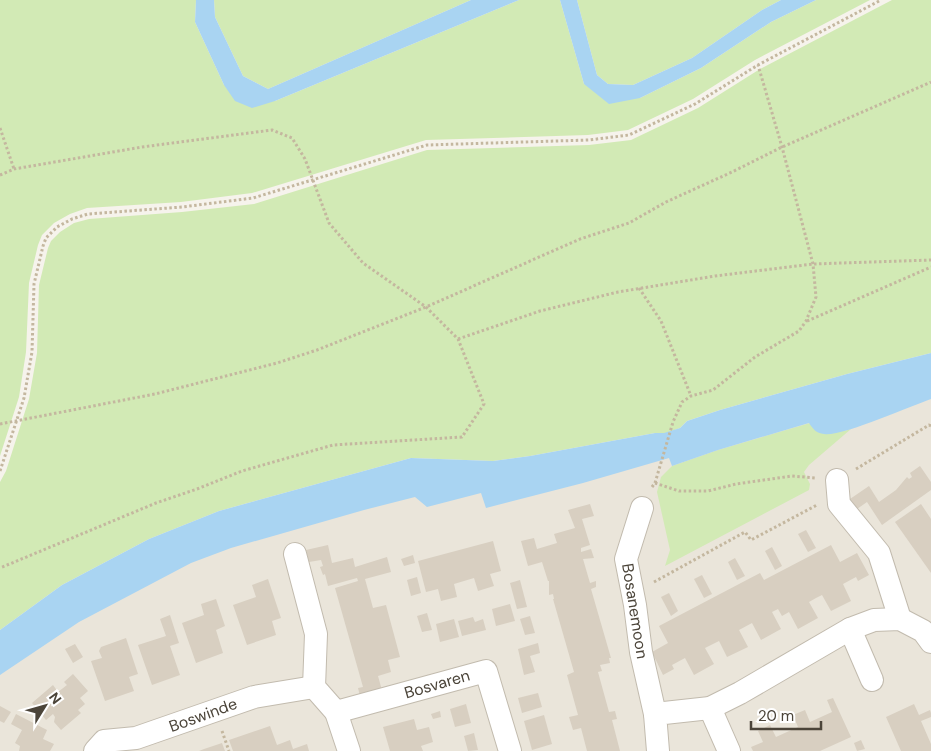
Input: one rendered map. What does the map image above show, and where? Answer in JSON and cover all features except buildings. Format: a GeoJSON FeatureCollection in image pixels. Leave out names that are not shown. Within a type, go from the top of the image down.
{"type":"FeatureCollection","features":[{"type":"Feature","properties":{"kind":"street"},"geometry":{"type":"LineString","coordinates":[[838,490],[840,504],[879,553],[900,618]]}},
{"type":"Feature","properties":{"kind":"street","name":"Bosanemoon"},"geometry":{"type":"LineString","coordinates":[[642,508],[626,559],[641,652],[655,714],[658,751]]}},
{"type":"Feature","properties":{"kind":"street"},"geometry":{"type":"LineString","coordinates":[[295,554],[316,634],[314,687],[336,712],[349,751]]}},
{"type":"Feature","properties":{"kind":"street"},"geometry":{"type":"LineString","coordinates":[[655,714],[710,708],[740,693],[850,629],[874,620],[900,618],[923,631],[931,642]]}},
{"type":"Feature","properties":{"kind":"street"},"geometry":{"type":"LineString","coordinates":[[850,629],[872,680]]}},
{"type":"Feature","properties":{"kind":"street","name":"Bosvaren"},"geometry":{"type":"LineString","coordinates":[[336,712],[486,670],[510,751]]}},
{"type":"Feature","properties":{"kind":"street","name":"Boswinde"},"geometry":{"type":"LineString","coordinates":[[95,751],[104,742],[136,738],[254,697],[314,687]]}},
{"type":"Feature","properties":{"kind":"street"},"geometry":{"type":"LineString","coordinates":[[710,708],[729,751]]}},
{"type":"Feature","properties":{"kind":"path"},"geometry":{"type":"LineString","coordinates":[[0,471],[24,398],[32,352],[34,284],[46,238],[57,227],[72,219],[88,214],[182,207],[253,198],[427,145],[589,140],[630,135],[695,104],[758,65],[881,0]]}},
{"type":"Feature","properties":{"kind":"path"},"geometry":{"type":"LineString","coordinates":[[659,469],[673,422],[682,402],[691,396],[713,390],[755,358],[799,331],[806,321],[816,296],[813,264],[758,65]]}},
{"type":"Feature","properties":{"kind":"path"},"geometry":{"type":"LineString","coordinates":[[0,424],[155,394],[277,363],[318,350],[426,307],[580,239],[629,223],[673,199],[782,147],[931,82]]}},
{"type":"Feature","properties":{"kind":"path"},"geometry":{"type":"LineString","coordinates":[[0,128],[14,168]]}},
{"type":"Feature","properties":{"kind":"path"},"geometry":{"type":"LineString","coordinates":[[0,175],[14,168],[142,147],[272,130],[292,138],[306,159],[329,223],[363,263],[426,307],[458,339],[484,404],[462,437],[333,445],[251,468],[156,503],[0,568]]}},
{"type":"Feature","properties":{"kind":"path"},"geometry":{"type":"LineString","coordinates":[[458,339],[540,311],[639,288],[715,276],[813,264],[931,260]]}},
{"type":"Feature","properties":{"kind":"path"},"geometry":{"type":"LineString","coordinates":[[806,321],[931,267]]}},
{"type":"Feature","properties":{"kind":"path"},"geometry":{"type":"LineString","coordinates":[[639,288],[661,322],[691,396]]}},
{"type":"Feature","properties":{"kind":"path"},"geometry":{"type":"LineString","coordinates":[[633,594],[745,532],[751,540],[824,501],[929,425],[931,426]]}},
{"type":"Feature","properties":{"kind":"path"},"geometry":{"type":"LineString","coordinates":[[655,483],[679,491],[708,491],[736,484],[792,476],[838,490]]}},
{"type":"Feature","properties":{"kind":"shaded area"},"geometry":{"type":"Polygon","coordinates":[[[931,380],[931,751],[0,751],[0,668],[83,588],[312,505],[931,380]]]}},
{"type":"Feature","properties":{"kind":"green space"},"geometry":{"type":"Polygon","coordinates":[[[0,0],[196,0],[195,22],[224,85],[275,101],[519,0],[560,0],[584,84],[640,98],[701,68],[771,22],[816,0],[870,0],[755,60],[693,99],[628,130],[588,135],[426,140],[252,193],[181,202],[87,208],[70,214],[54,223],[42,235],[38,245],[29,283],[26,352],[19,397],[0,456],[0,0]]]}},
{"type":"Feature","properties":{"kind":"green space"},"geometry":{"type":"Polygon","coordinates":[[[214,0],[471,0],[268,89],[243,76],[215,17],[214,0]]]}},
{"type":"Feature","properties":{"kind":"green space"},"geometry":{"type":"Polygon","coordinates":[[[577,0],[781,0],[762,10],[692,58],[633,85],[608,84],[597,75],[577,0]]]}},
{"type":"Feature","properties":{"kind":"green space"},"geometry":{"type":"Polygon","coordinates":[[[892,0],[931,0],[931,353],[847,374],[720,410],[687,421],[680,428],[664,434],[655,433],[493,461],[411,458],[219,511],[149,539],[62,585],[0,630],[0,482],[6,471],[29,399],[37,353],[39,285],[48,248],[51,241],[60,232],[74,223],[89,219],[254,204],[427,150],[589,145],[631,140],[698,108],[760,69],[892,0]]]}},
{"type":"Feature","properties":{"kind":"green space"},"geometry":{"type":"Polygon","coordinates":[[[810,423],[844,431],[851,429],[809,465],[804,472],[810,484],[809,490],[665,566],[670,550],[657,492],[661,477],[672,466],[718,450],[810,423]]]}},
{"type":"Feature","properties":{"kind":"water"},"geometry":{"type":"Polygon","coordinates":[[[196,0],[214,0],[215,17],[243,76],[268,89],[471,0],[519,0],[275,101],[252,108],[235,101],[224,85],[195,22],[196,0]]]}},
{"type":"Feature","properties":{"kind":"water"},"geometry":{"type":"Polygon","coordinates":[[[560,0],[577,0],[597,75],[608,84],[633,85],[692,58],[762,10],[781,0],[816,0],[771,22],[701,68],[640,98],[609,104],[584,84],[560,0]]]}},
{"type":"Feature","properties":{"kind":"water"},"geometry":{"type":"Polygon","coordinates":[[[931,353],[931,399],[860,426],[833,434],[824,434],[819,433],[809,423],[672,466],[669,458],[486,508],[481,493],[427,507],[415,497],[231,548],[191,563],[79,622],[0,675],[0,630],[62,585],[149,539],[219,511],[411,458],[493,461],[664,433],[680,428],[687,421],[720,410],[847,374],[931,353]]]}}]}
